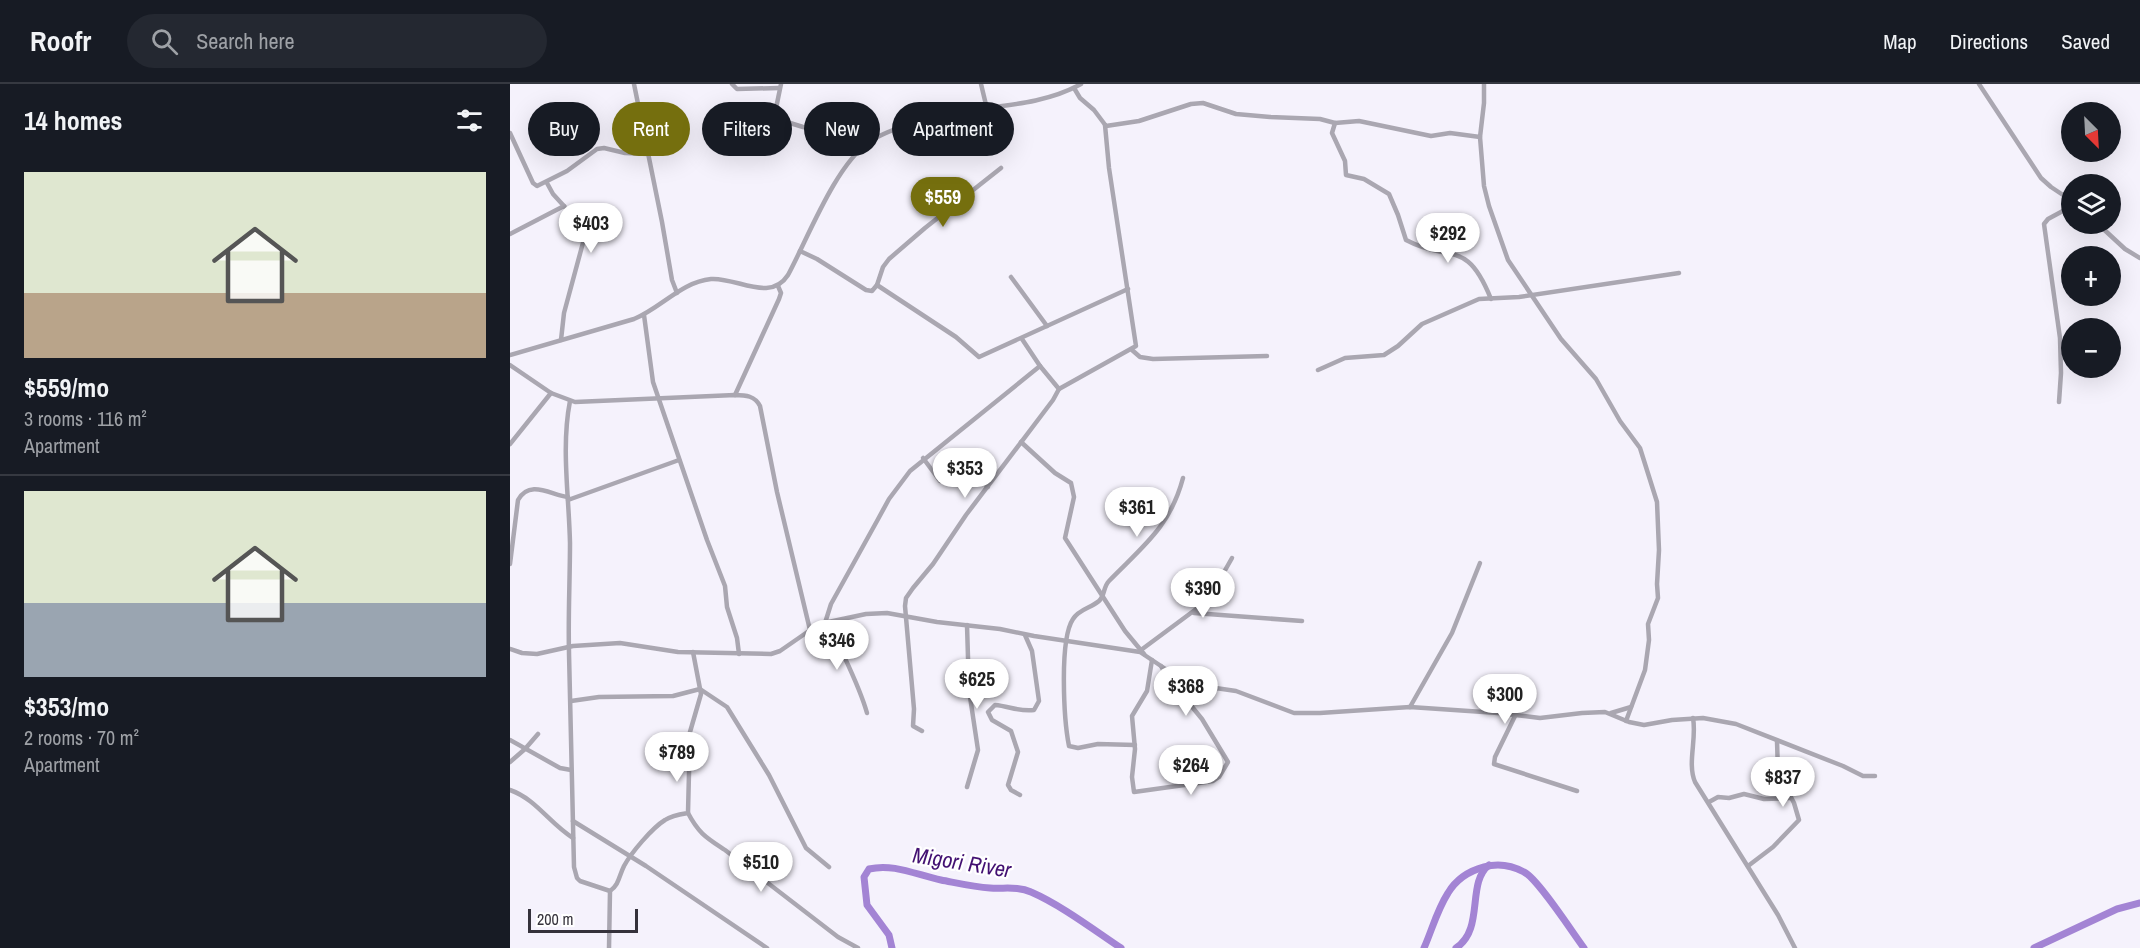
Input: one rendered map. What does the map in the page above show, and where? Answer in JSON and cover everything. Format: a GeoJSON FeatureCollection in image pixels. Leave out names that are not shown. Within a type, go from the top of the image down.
{"type":"FeatureCollection","features":[{"type":"Feature","properties":{"kind":"street"},"geometry":{"type":"LineString","coordinates":[[634,84],[638,102]]}},
{"type":"Feature","properties":{"kind":"street"},"geometry":{"type":"LineString","coordinates":[[732,84],[738,89],[780,86],[774,118],[804,127]]}},
{"type":"Feature","properties":{"kind":"street"},"geometry":{"type":"LineString","coordinates":[[981,84],[985,102]]}},
{"type":"Feature","properties":{"kind":"street"},"geometry":{"type":"LineString","coordinates":[[1014,104],[1049,97],[1081,84]]}},
{"type":"Feature","properties":{"kind":"street"},"geometry":{"type":"LineString","coordinates":[[1484,84],[1485,97],[1480,138],[1483,183],[1488,206],[1510,264],[1565,344],[1596,379],[1620,421],[1640,448],[1657,502],[1658,598],[1648,623],[1649,640],[1644,672],[1626,721]]}},
{"type":"Feature","properties":{"kind":"street"},"geometry":{"type":"LineString","coordinates":[[1979,84],[2041,178],[2061,194]]}},
{"type":"Feature","properties":{"kind":"street"},"geometry":{"type":"LineString","coordinates":[[922,731],[913,726],[914,709],[906,616],[909,593],[933,564],[966,515],[1053,400],[1059,388],[1132,350],[1136,345],[1108,168],[1105,125],[1094,110],[1080,98],[1074,88]]}},
{"type":"Feature","properties":{"kind":"street"},"geometry":{"type":"LineString","coordinates":[[1105,125],[1153,117],[1197,103],[1211,105],[1236,114],[1320,119],[1335,123],[1359,121],[1422,135],[1434,136],[1450,132],[1480,138]]}},
{"type":"Feature","properties":{"kind":"street"},"geometry":{"type":"LineString","coordinates":[[1335,123],[1332,133],[1345,161],[1346,175],[1364,179],[1389,194],[1406,240],[1452,254],[1472,263],[1479,272],[1491,299]]}},
{"type":"Feature","properties":{"kind":"street"},"geometry":{"type":"LineString","coordinates":[[510,133],[534,185],[540,186],[597,149],[612,150]]}},
{"type":"Feature","properties":{"kind":"street"},"geometry":{"type":"LineString","coordinates":[[648,156],[672,280],[677,293]]}},
{"type":"Feature","properties":{"kind":"street"},"geometry":{"type":"LineString","coordinates":[[510,355],[644,315],[697,282],[723,279],[762,289],[778,286],[785,279],[837,180],[856,156]]}},
{"type":"Feature","properties":{"kind":"street"},"geometry":{"type":"LineString","coordinates":[[800,251],[867,291],[872,291],[877,285],[883,267],[889,260],[925,228],[1001,168]]}},
{"type":"Feature","properties":{"kind":"street"},"geometry":{"type":"LineString","coordinates":[[547,183],[553,195],[583,225],[584,232],[564,313],[561,340]]}},
{"type":"Feature","properties":{"kind":"street"},"geometry":{"type":"LineString","coordinates":[[510,234],[564,206]]}},
{"type":"Feature","properties":{"kind":"street"},"geometry":{"type":"LineString","coordinates":[[2059,402],[2060,338],[2044,224],[2061,212]]}},
{"type":"Feature","properties":{"kind":"street"},"geometry":{"type":"LineString","coordinates":[[2109,234],[2125,249],[2140,258]]}},
{"type":"Feature","properties":{"kind":"street"},"geometry":{"type":"LineString","coordinates":[[1318,370],[1345,358],[1384,355],[1398,346],[1422,324],[1479,298],[1504,299],[1679,273]]}},
{"type":"Feature","properties":{"kind":"street"},"geometry":{"type":"LineString","coordinates":[[1011,277],[1047,326]]}},
{"type":"Feature","properties":{"kind":"street"},"geometry":{"type":"LineString","coordinates":[[877,285],[956,337],[979,357],[1128,289]]}},
{"type":"Feature","properties":{"kind":"street"},"geometry":{"type":"LineString","coordinates":[[735,394],[777,305],[781,293],[778,286]]}},
{"type":"Feature","properties":{"kind":"street"},"geometry":{"type":"LineString","coordinates":[[644,315],[651,371],[658,399],[725,586],[727,607],[737,638],[739,654]]}},
{"type":"Feature","properties":{"kind":"street"},"geometry":{"type":"LineString","coordinates":[[1022,339],[1040,366],[1059,388]]}},
{"type":"Feature","properties":{"kind":"street"},"geometry":{"type":"LineString","coordinates":[[1132,350],[1140,357],[1153,359],[1268,356]]}},
{"type":"Feature","properties":{"kind":"street"},"geometry":{"type":"LineString","coordinates":[[510,365],[551,393],[570,401],[735,394],[751,397],[760,406],[777,492],[810,630]]}},
{"type":"Feature","properties":{"kind":"street"},"geometry":{"type":"LineString","coordinates":[[867,712],[860,689],[827,622],[828,609],[889,499],[910,471],[923,458],[1040,366]]}},
{"type":"Feature","properties":{"kind":"street"},"geometry":{"type":"LineString","coordinates":[[510,444],[551,393]]}},
{"type":"Feature","properties":{"kind":"street"},"geometry":{"type":"LineString","coordinates":[[570,401],[567,422],[574,867],[580,881],[610,891]]}},
{"type":"Feature","properties":{"kind":"street"},"geometry":{"type":"LineString","coordinates":[[1021,442],[1055,473],[1072,484],[1074,500],[1065,538],[1125,631],[1146,656]]}},
{"type":"Feature","properties":{"kind":"street"},"geometry":{"type":"LineString","coordinates":[[923,458],[940,481],[969,469],[988,487]]}},
{"type":"Feature","properties":{"kind":"street"},"geometry":{"type":"LineString","coordinates":[[510,564],[520,496],[537,488],[568,499],[679,460]]}},
{"type":"Feature","properties":{"kind":"street"},"geometry":{"type":"LineString","coordinates":[[1134,745],[1098,744],[1078,748],[1069,746],[1064,696],[1065,640],[1073,618],[1100,600],[1108,582],[1143,548],[1162,525],[1175,503],[1183,478]]}},
{"type":"Feature","properties":{"kind":"street"},"geometry":{"type":"LineString","coordinates":[[1142,650],[1194,613],[1211,595],[1232,558]]}},
{"type":"Feature","properties":{"kind":"street"},"geometry":{"type":"LineString","coordinates":[[1410,707],[1452,633],[1480,563]]}},
{"type":"Feature","properties":{"kind":"street"},"geometry":{"type":"LineString","coordinates":[[510,649],[531,654],[569,647],[620,643],[669,652],[776,653],[810,630],[827,622],[872,613],[1000,629],[1024,635],[1140,652],[1161,666],[1202,686],[1236,691],[1294,713],[1310,714],[1410,707],[1540,718],[1582,713],[1611,713],[1631,707]]}},
{"type":"Feature","properties":{"kind":"street"},"geometry":{"type":"LineString","coordinates":[[1194,613],[1302,621]]}},
{"type":"Feature","properties":{"kind":"street"},"geometry":{"type":"LineString","coordinates":[[968,625],[969,690],[978,750],[968,787]]}},
{"type":"Feature","properties":{"kind":"street"},"geometry":{"type":"LineString","coordinates":[[1020,795],[1011,790],[1008,785],[1018,754],[1013,735],[1009,729],[992,720],[988,712],[995,705],[1012,710],[1030,711],[1035,710],[1037,706],[1039,701],[1032,651],[1024,635]]}},
{"type":"Feature","properties":{"kind":"street"},"geometry":{"type":"LineString","coordinates":[[693,652],[700,700],[690,732],[688,813],[700,833],[707,839],[725,850],[838,937],[858,948]]}},
{"type":"Feature","properties":{"kind":"street"},"geometry":{"type":"LineString","coordinates":[[1152,660],[1147,691],[1132,714],[1134,792],[1213,781],[1219,777],[1227,765],[1227,759],[1206,725],[1161,666]]}},
{"type":"Feature","properties":{"kind":"street"},"geometry":{"type":"LineString","coordinates":[[571,701],[599,697],[673,696],[700,689],[727,707],[769,775],[806,848],[829,867]]}},
{"type":"Feature","properties":{"kind":"street"},"geometry":{"type":"LineString","coordinates":[[1611,713],[1626,721],[1647,724],[1693,718],[1736,724],[1863,776],[1875,776]]}},
{"type":"Feature","properties":{"kind":"street"},"geometry":{"type":"LineString","coordinates":[[1515,716],[1494,763],[1577,791]]}},
{"type":"Feature","properties":{"kind":"street"},"geometry":{"type":"LineString","coordinates":[[1693,718],[1695,745],[1692,773],[1783,923],[1795,948]]}},
{"type":"Feature","properties":{"kind":"street"},"geometry":{"type":"LineString","coordinates":[[510,762],[538,734]]}},
{"type":"Feature","properties":{"kind":"street"},"geometry":{"type":"LineString","coordinates":[[510,740],[560,768],[571,770]]}},
{"type":"Feature","properties":{"kind":"street"},"geometry":{"type":"LineString","coordinates":[[1748,866],[1762,853],[1773,847],[1798,822],[1798,814],[1778,772],[1777,741]]}},
{"type":"Feature","properties":{"kind":"street"},"geometry":{"type":"LineString","coordinates":[[510,790],[527,798],[573,838]]}},
{"type":"Feature","properties":{"kind":"street"},"geometry":{"type":"LineString","coordinates":[[1709,802],[1718,797],[1729,798],[1744,794],[1764,799],[1790,798]]}},
{"type":"Feature","properties":{"kind":"street"},"geometry":{"type":"LineString","coordinates":[[609,948],[610,891],[617,885],[632,851],[667,819],[688,813]]}},
{"type":"Feature","properties":{"kind":"street"},"geometry":{"type":"LineString","coordinates":[[573,821],[630,856],[767,948]]}},
{"type":"Feature","properties":{"kind":"waterway"},"geometry":{"type":"LineString","coordinates":[[1456,948],[1465,940],[1470,930],[1478,883],[1482,873],[1489,865]]}},
{"type":"Feature","properties":{"kind":"waterway","name":"Migori River"},"geometry":{"type":"LineString","coordinates":[[1424,948],[1441,906],[1455,883],[1473,871],[1499,865],[1514,868],[1530,877],[1546,895],[1584,948]]}},
{"type":"Feature","properties":{"kind":"waterway","name":"Migori River"},"geometry":{"type":"LineString","coordinates":[[892,948],[889,935],[867,905],[864,877],[869,869],[887,867],[972,886],[1026,890],[1066,911],[1121,948]]}},
{"type":"Feature","properties":{"kind":"waterway","name":"Migori River"},"geometry":{"type":"LineString","coordinates":[[2034,948],[2117,909],[2140,903]]}}]}
